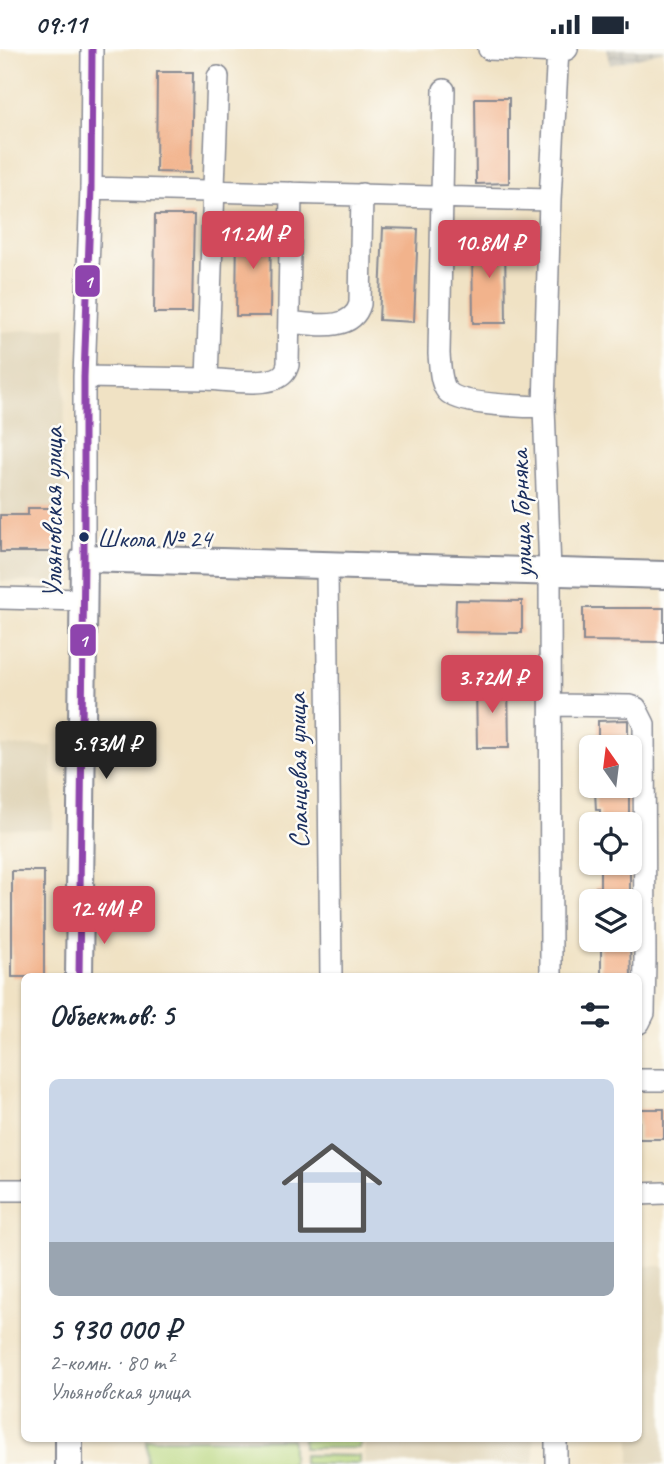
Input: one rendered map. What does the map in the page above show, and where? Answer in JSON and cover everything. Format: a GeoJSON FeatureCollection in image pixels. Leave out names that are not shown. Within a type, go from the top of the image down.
{"type":"FeatureCollection","features":[{"type":"Feature","properties":{"kind":"main road"},"geometry":{"type":"LineString","coordinates":[[84,558],[664,575]]}},
{"type":"Feature","properties":{"kind":"main road","name":"Ульяновская улица"},"geometry":{"type":"LineString","coordinates":[[79,973],[84,558]]}},
{"type":"Feature","properties":{"kind":"main road"},"geometry":{"type":"LineString","coordinates":[[69,1442],[69,1464]]}},
{"type":"Feature","properties":{"kind":"street","name":"Ульяновская улица"},"geometry":{"type":"LineString","coordinates":[[84,558],[84,377],[91,188],[92,49]]}},
{"type":"Feature","properties":{"kind":"street"},"geometry":{"type":"LineString","coordinates":[[489,49],[561,50]]}},
{"type":"Feature","properties":{"kind":"street","name":"улица Горняка"},"geometry":{"type":"LineString","coordinates":[[551,973],[551,571],[544,407],[550,199],[561,50]]}},
{"type":"Feature","properties":{"kind":"street"},"geometry":{"type":"LineString","coordinates":[[207,379],[218,78]]}},
{"type":"Feature","properties":{"kind":"street"},"geometry":{"type":"LineString","coordinates":[[444,90],[440,373],[447,391],[460,399],[544,407]]}},
{"type":"Feature","properties":{"kind":"street"},"geometry":{"type":"LineString","coordinates":[[91,188],[550,199]]}},
{"type":"Feature","properties":{"kind":"street"},"geometry":{"type":"LineString","coordinates":[[84,377],[264,382],[281,376],[288,365],[291,193]]}},
{"type":"Feature","properties":{"kind":"street"},"geometry":{"type":"LineString","coordinates":[[289,322],[337,325],[354,317],[358,311],[362,194]]}},
{"type":"Feature","properties":{"kind":"street","name":"Сланцевая улица"},"geometry":{"type":"LineString","coordinates":[[327,565],[331,973]]}},
{"type":"Feature","properties":{"kind":"street"},"geometry":{"type":"LineString","coordinates":[[0,598],[83,600]]}},
{"type":"Feature","properties":{"kind":"street"},"geometry":{"type":"LineString","coordinates":[[551,705],[630,706],[636,708],[644,724],[645,959],[642,1017]]}},
{"type":"Feature","properties":{"kind":"street"},"geometry":{"type":"LineString","coordinates":[[642,1080],[664,1080]]}},
{"type":"Feature","properties":{"kind":"street"},"geometry":{"type":"LineString","coordinates":[[0,1190],[21,1190]]}},
{"type":"Feature","properties":{"kind":"street"},"geometry":{"type":"LineString","coordinates":[[642,1194],[664,1193]]}},
{"type":"Feature","properties":{"kind":"street"},"geometry":{"type":"LineString","coordinates":[[556,1442],[556,1464]]}},
{"type":"Feature","properties":{"kind":"shaded area"},"geometry":{"type":"Polygon","coordinates":[[[607,49],[664,49],[664,51],[610,65],[607,49]]]}},
{"type":"Feature","properties":{"kind":"shaded area"},"geometry":{"type":"Polygon","coordinates":[[[66,327],[62,582],[0,581],[0,332],[66,327]]]}},
{"type":"Feature","properties":{"kind":"shaded area"},"geometry":{"type":"Polygon","coordinates":[[[0,746],[52,746],[53,830],[0,829],[0,746]]]}},
{"type":"Feature","properties":{"kind":"shaded area"},"geometry":{"type":"Polygon","coordinates":[[[642,1266],[664,1266],[664,1464],[630,1464],[630,1442],[642,1442],[642,1266]]]}},
{"type":"Feature","properties":{"kind":"shaded area"},"geometry":{"type":"Polygon","coordinates":[[[365,1442],[534,1442],[534,1464],[364,1464],[365,1442]]]}},
{"type":"Feature","properties":{"kind":"green space"},"geometry":{"type":"Polygon","coordinates":[[[145,1442],[292,1442],[292,1464],[146,1464],[145,1442]]]}},
{"type":"Feature","properties":{"kind":"green space"},"geometry":{"type":"Polygon","coordinates":[[[303,1442],[360,1442],[360,1448],[303,1448],[303,1442]]]}},
{"type":"Feature","properties":{"kind":"green space"},"geometry":{"type":"Polygon","coordinates":[[[303,1455],[360,1456],[360,1464],[303,1464],[303,1455]]]}},
{"type":"Feature","properties":{"kind":"building"},"geometry":{"type":"Polygon","coordinates":[[[157,72],[193,72],[191,173],[156,172],[157,72]]]}},
{"type":"Feature","properties":{"kind":"building"},"geometry":{"type":"Polygon","coordinates":[[[475,98],[509,98],[509,183],[476,184],[475,98]]]}},
{"type":"Feature","properties":{"kind":"building"},"geometry":{"type":"Polygon","coordinates":[[[155,215],[194,215],[192,313],[154,313],[155,215]]]}},
{"type":"Feature","properties":{"kind":"building"},"geometry":{"type":"Polygon","coordinates":[[[237,226],[271,226],[270,316],[236,316],[237,226]]]}},
{"type":"Feature","properties":{"kind":"building"},"geometry":{"type":"Polygon","coordinates":[[[383,228],[418,229],[414,322],[379,320],[383,228]]]}},
{"type":"Feature","properties":{"kind":"building"},"geometry":{"type":"Polygon","coordinates":[[[505,237],[506,323],[473,323],[472,238],[505,237]]]}},
{"type":"Feature","properties":{"kind":"building"},"geometry":{"type":"Polygon","coordinates":[[[28,508],[57,508],[56,552],[0,552],[0,515],[28,515],[28,508]]]}},
{"type":"Feature","properties":{"kind":"building"},"geometry":{"type":"Polygon","coordinates":[[[456,600],[522,601],[522,633],[455,632],[456,600]]]}},
{"type":"Feature","properties":{"kind":"building"},"geometry":{"type":"Polygon","coordinates":[[[583,608],[664,608],[664,642],[583,641],[583,608]]]}},
{"type":"Feature","properties":{"kind":"building"},"geometry":{"type":"Polygon","coordinates":[[[476,682],[508,682],[509,748],[477,748],[476,682]]]}},
{"type":"Feature","properties":{"kind":"building"},"geometry":{"type":"Polygon","coordinates":[[[628,720],[628,735],[598,735],[598,721],[628,720]]]}},
{"type":"Feature","properties":{"kind":"building"},"geometry":{"type":"Polygon","coordinates":[[[595,798],[629,798],[629,812],[596,810],[595,798]]]}},
{"type":"Feature","properties":{"kind":"building"},"geometry":{"type":"Polygon","coordinates":[[[12,871],[44,871],[44,973],[21,973],[21,977],[12,977],[12,871]]]}},
{"type":"Feature","properties":{"kind":"building"},"geometry":{"type":"Polygon","coordinates":[[[600,875],[630,875],[630,889],[596,889],[600,887],[600,875]]]}},
{"type":"Feature","properties":{"kind":"building"},"geometry":{"type":"Polygon","coordinates":[[[601,952],[630,952],[631,973],[601,973],[601,952]]]}},
{"type":"Feature","properties":{"kind":"building"},"geometry":{"type":"Polygon","coordinates":[[[642,1109],[664,1109],[664,1139],[642,1139],[642,1109]]]}},
{"type":"Feature","properties":{"kind":"transit line","name":"1"},"geometry":{"type":"LineString","coordinates":[[79,973],[84,377],[91,188],[92,49]]}},
{"type":"Feature","properties":{"kind":"place","name":"Школа № 24"},"geometry":{"type":"Point","coordinates":[84,537]}}]}
